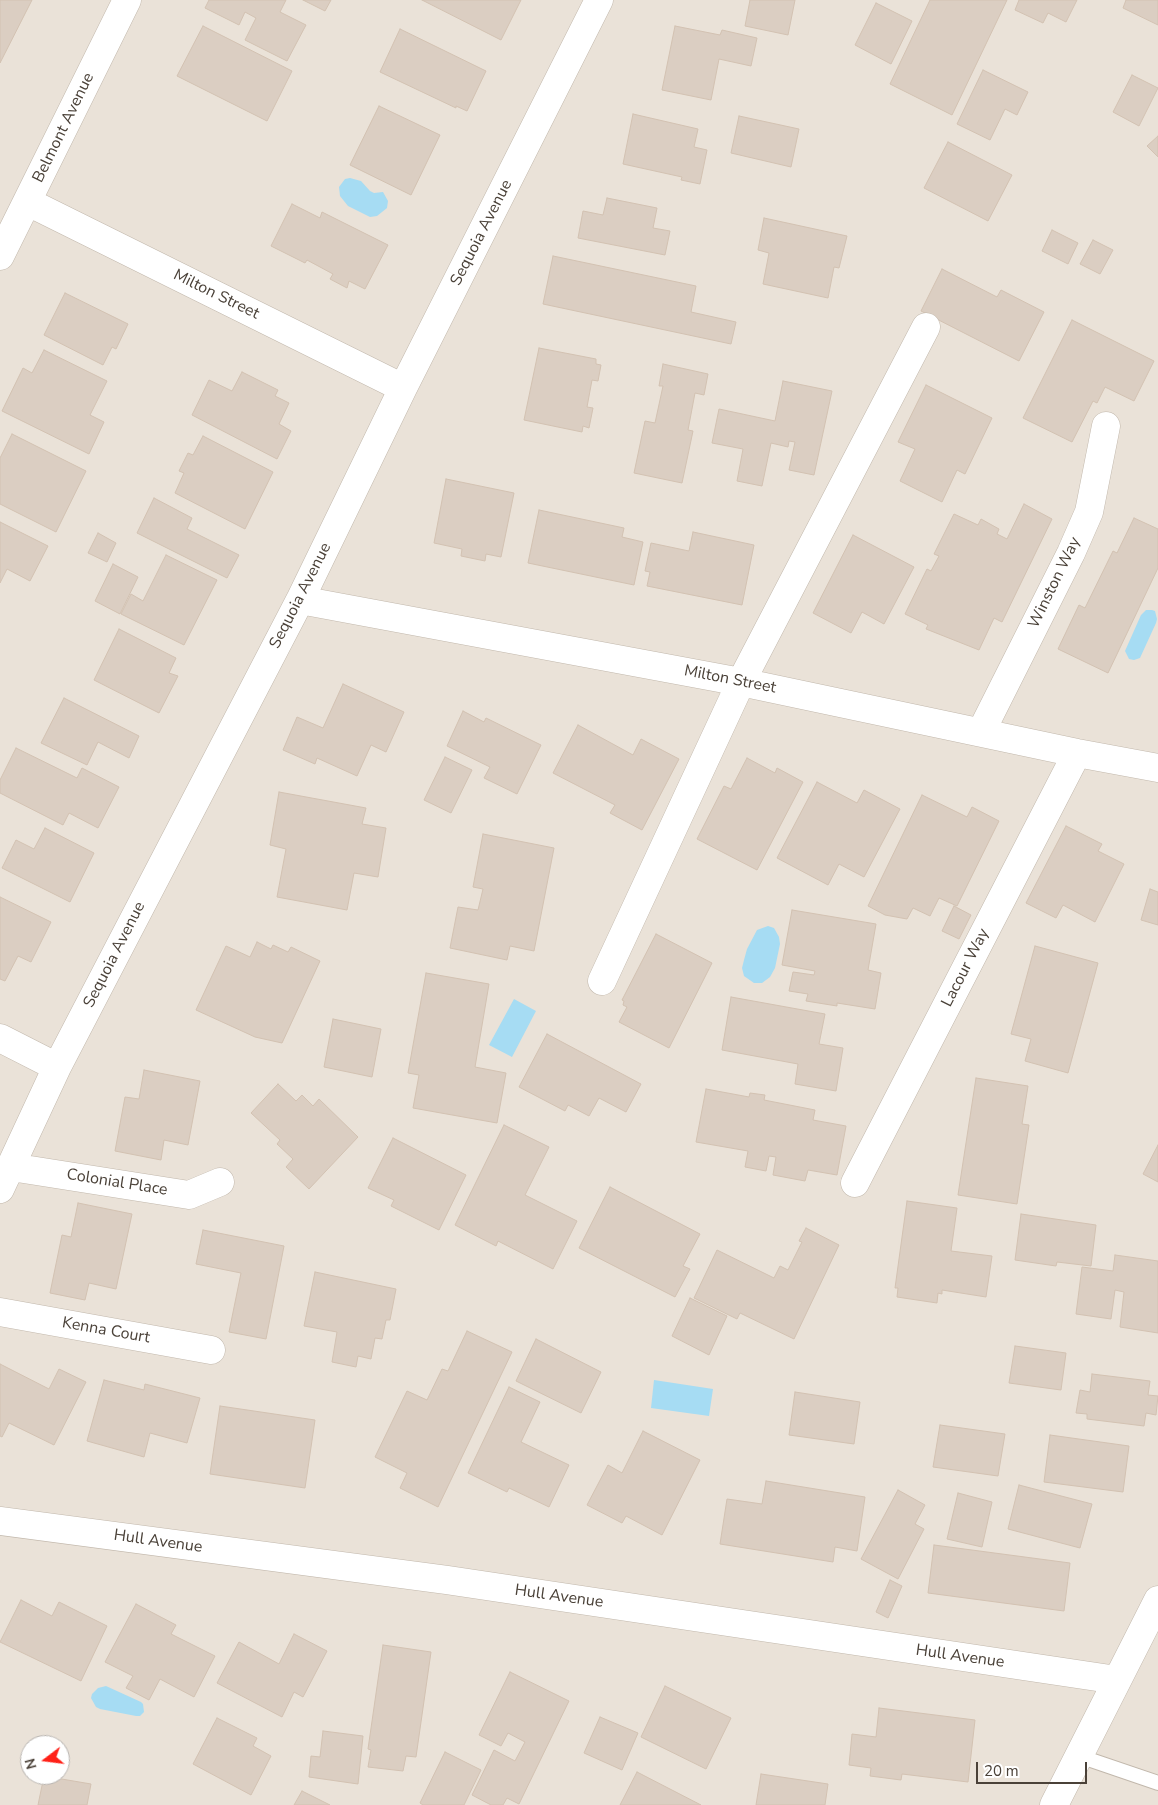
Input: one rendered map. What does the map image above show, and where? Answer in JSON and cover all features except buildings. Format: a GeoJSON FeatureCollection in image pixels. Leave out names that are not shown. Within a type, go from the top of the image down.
{"type":"FeatureCollection","features":[{"type":"Feature","properties":{"kind":"street","name":"Belmont Avenue"},"geometry":{"type":"LineString","coordinates":[[0,256],[127,0]]}},
{"type":"Feature","properties":{"kind":"street","name":"Sequoia Avenue"},"geometry":{"type":"LineString","coordinates":[[6,1178],[57,1067],[300,600],[599,0]]}},
{"type":"Feature","properties":{"kind":"street","name":"Milton Street"},"geometry":{"type":"LineString","coordinates":[[28,202],[404,388]]}},
{"type":"Feature","properties":{"kind":"street"},"geometry":{"type":"LineString","coordinates":[[602,981],[741,682],[926,328]]}},
{"type":"Feature","properties":{"kind":"street","name":"Winston Way"},"geometry":{"type":"LineString","coordinates":[[981,732],[1071,553],[1089,512],[1106,426]]}},
{"type":"Feature","properties":{"kind":"street","name":"Milton Street"},"geometry":{"type":"LineString","coordinates":[[300,600],[741,682],[1077,753],[1158,768]]}},
{"type":"Feature","properties":{"kind":"street","name":"Lacour Way"},"geometry":{"type":"LineString","coordinates":[[855,1183],[1077,753]]}},
{"type":"Feature","properties":{"kind":"street"},"geometry":{"type":"LineString","coordinates":[[0,1038],[57,1067]]}},
{"type":"Feature","properties":{"kind":"street","name":"Colonial Place"},"geometry":{"type":"LineString","coordinates":[[6,1178],[189,1195],[220,1182]]}},
{"type":"Feature","properties":{"kind":"street","name":"Kenna Court"},"geometry":{"type":"LineString","coordinates":[[0,1312],[211,1350]]}},
{"type":"Feature","properties":{"kind":"street","name":"Hull Avenue"},"geometry":{"type":"LineString","coordinates":[[0,1521],[447,1580],[1117,1680]]}},
{"type":"Feature","properties":{"kind":"street"},"geometry":{"type":"LineString","coordinates":[[1054,1805],[1158,1600]]}},
{"type":"Feature","properties":{"kind":"lane"},"geometry":{"type":"LineString","coordinates":[[1079,1756],[1158,1783]]}},
{"type":"Feature","properties":{"kind":"shaded area"},"geometry":{"type":"Polygon","coordinates":[[[0,0],[1158,0],[1158,1805],[0,1805],[0,0]]]}},
{"type":"Feature","properties":{"kind":"water"},"geometry":{"type":"Polygon","coordinates":[[[350,178],[361,181],[374,193],[383,192],[388,201],[387,208],[377,216],[370,217],[348,206],[340,196],[339,187],[345,179],[350,178]]]}},
{"type":"Feature","properties":{"kind":"water"},"geometry":{"type":"Polygon","coordinates":[[[1146,610],[1155,611],[1156,623],[1140,658],[1129,659],[1125,651],[1141,615],[1146,610]]]}},
{"type":"Feature","properties":{"kind":"water"},"geometry":{"type":"Polygon","coordinates":[[[768,926],[774,928],[779,937],[780,944],[775,968],[770,977],[762,983],[754,983],[744,976],[742,968],[747,949],[757,930],[768,926]]]}},
{"type":"Feature","properties":{"kind":"water"},"geometry":{"type":"Polygon","coordinates":[[[514,999],[536,1011],[512,1057],[489,1045],[514,999]]]}},
{"type":"Feature","properties":{"kind":"water"},"geometry":{"type":"Polygon","coordinates":[[[654,1380],[713,1389],[709,1416],[651,1408],[654,1380]]]}},
{"type":"Feature","properties":{"kind":"water"},"geometry":{"type":"Polygon","coordinates":[[[106,1686],[141,1702],[144,1712],[140,1716],[136,1716],[96,1707],[91,1698],[92,1694],[98,1688],[106,1686]]]}}]}
